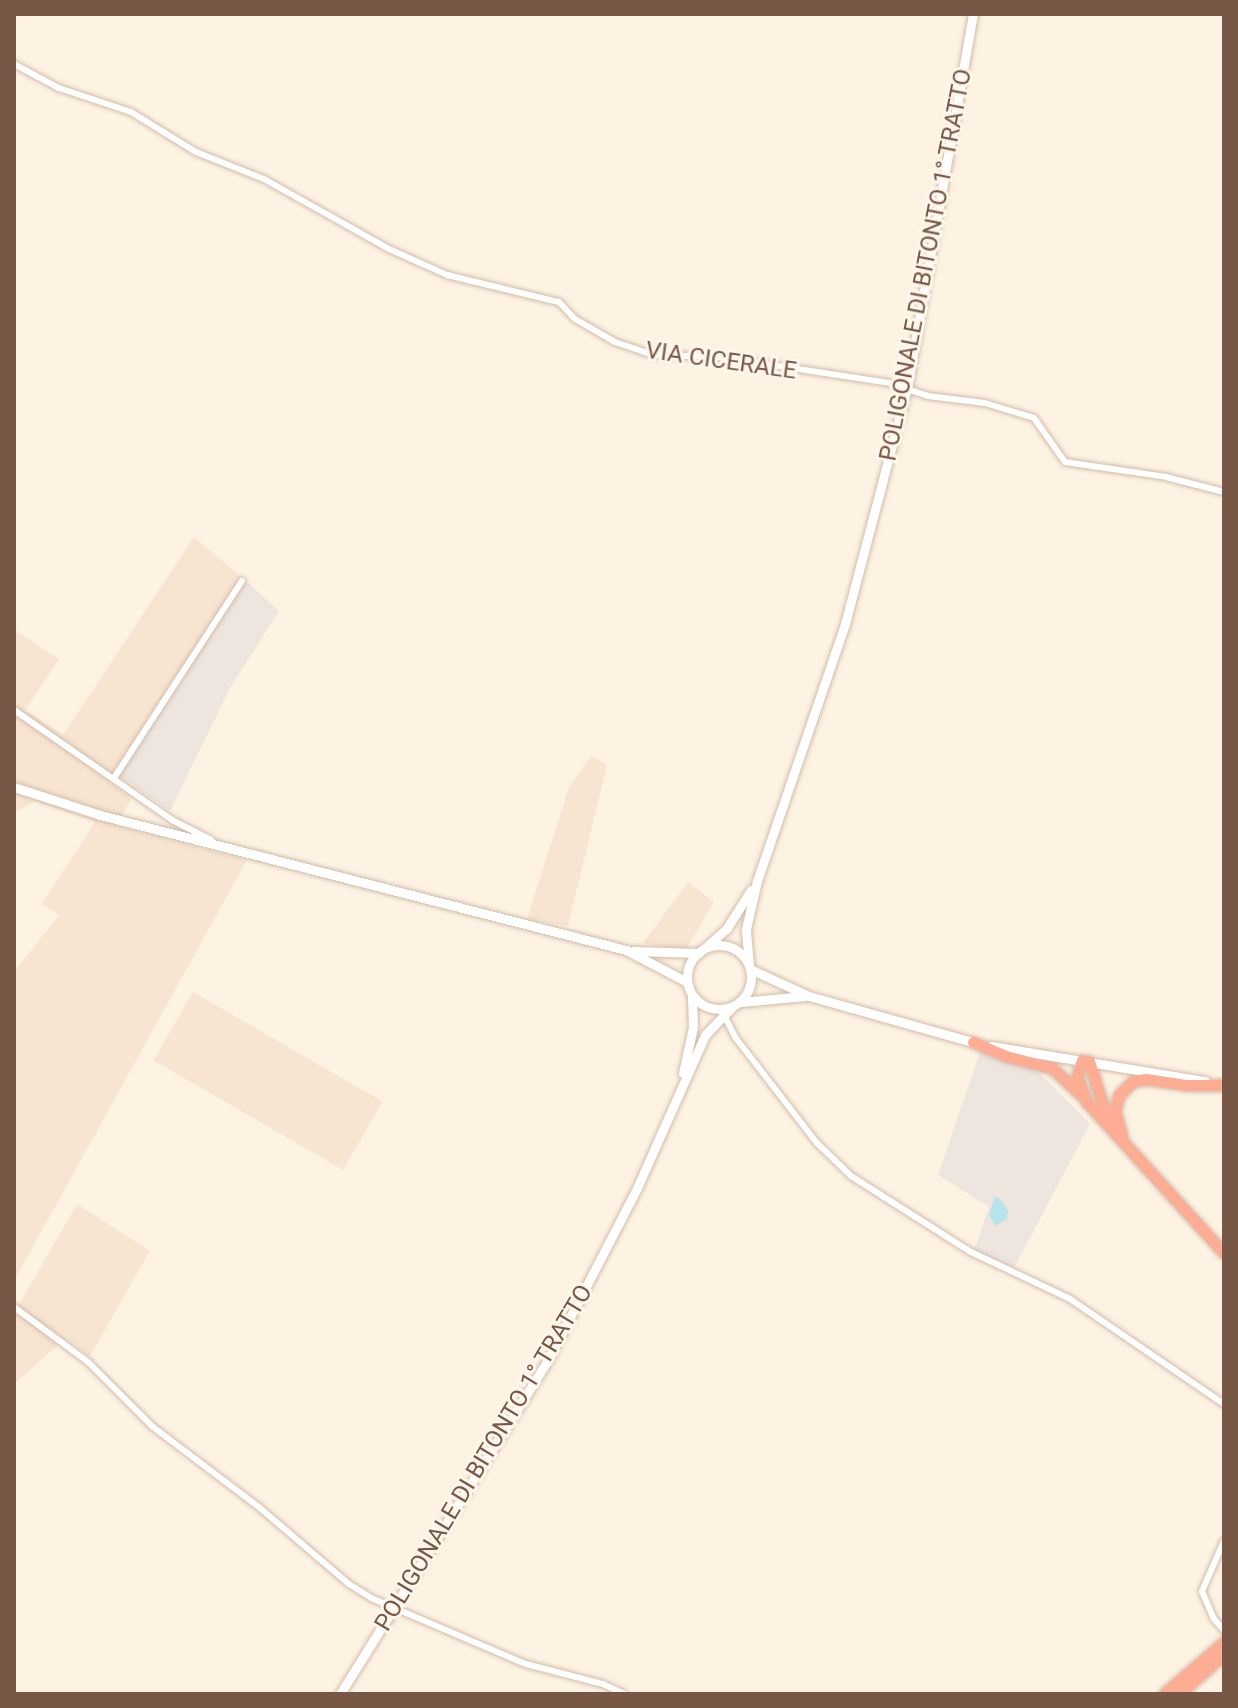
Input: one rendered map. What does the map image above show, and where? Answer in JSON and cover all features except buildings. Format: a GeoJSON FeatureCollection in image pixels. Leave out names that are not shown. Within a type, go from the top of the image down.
{"type":"FeatureCollection","features":[{"type":"Feature","properties":{"kind":"highway"},"geometry":{"type":"LineString","coordinates":[[973,1042],[1006,1056],[1052,1068],[1086,1101],[1224,1253]]}},
{"type":"Feature","properties":{"kind":"highway"},"geometry":{"type":"LineString","coordinates":[[1086,1060],[1077,1077],[1086,1101]]}},
{"type":"Feature","properties":{"kind":"highway"},"geometry":{"type":"LineString","coordinates":[[1086,1060],[1103,1106],[1129,1148]]}},
{"type":"Feature","properties":{"kind":"highway"},"geometry":{"type":"LineString","coordinates":[[1118,1131],[1116,1102],[1133,1081],[1146,1079],[1186,1085],[1224,1085]]}},
{"type":"Feature","properties":{"kind":"highway"},"geometry":{"type":"LineString","coordinates":[[1164,1694],[1224,1642]]}},
{"type":"Feature","properties":{"kind":"highway"},"geometry":{"type":"LineString","coordinates":[[1179,1694],[1224,1654]]}},
{"type":"Feature","properties":{"kind":"main road","name":"POLIGONALE DI BITONTO 1° TRATTO"},"geometry":{"type":"LineString","coordinates":[[757,881],[845,624],[907,388],[973,14]]}},
{"type":"Feature","properties":{"kind":"main road"},"geometry":{"type":"LineString","coordinates":[[14,787],[100,815],[626,950],[675,972],[687,982],[691,992],[693,1027],[680,1088]]}},
{"type":"Feature","properties":{"kind":"main road"},"geometry":{"type":"LineString","coordinates":[[687,982],[689,967],[701,951],[727,928],[757,881]]}},
{"type":"Feature","properties":{"kind":"main road"},"geometry":{"type":"LineString","coordinates":[[680,1088],[705,1035],[737,1004],[750,986],[746,929],[757,881]]}},
{"type":"Feature","properties":{"kind":"main road"},"geometry":{"type":"LineString","coordinates":[[626,950],[701,951],[718,945],[733,948],[750,967],[809,996],[973,1042],[1224,1085]]}},
{"type":"Feature","properties":{"kind":"main road"},"geometry":{"type":"LineString","coordinates":[[691,992],[704,1006],[724,1009],[737,1004],[809,996]]}},
{"type":"Feature","properties":{"kind":"main road","name":"POLIGONALE DI BITONTO 1° TRATTO"},"geometry":{"type":"LineString","coordinates":[[340,1694],[550,1356],[637,1188],[680,1088]]}},
{"type":"Feature","properties":{"kind":"street","name":"VIA CICERALE"},"geometry":{"type":"LineString","coordinates":[[14,64],[59,88],[131,112],[196,152],[264,179],[389,249],[447,275],[559,302],[575,319],[615,342],[653,355],[720,357],[907,388],[928,396],[985,403],[1034,418],[1065,462],[1166,477],[1224,492]]}},
{"type":"Feature","properties":{"kind":"street"},"geometry":{"type":"LineString","coordinates":[[114,778],[242,581]]}},
{"type":"Feature","properties":{"kind":"street"},"geometry":{"type":"LineString","coordinates":[[14,710],[172,820],[225,847]]}},
{"type":"Feature","properties":{"kind":"street"},"geometry":{"type":"LineString","coordinates":[[724,1014],[743,1048],[817,1143],[851,1176],[969,1251],[1070,1299],[1224,1404]]}},
{"type":"Feature","properties":{"kind":"street"},"geometry":{"type":"LineString","coordinates":[[14,1307],[88,1362],[153,1427],[260,1508],[349,1584],[394,1610],[526,1664],[603,1684],[624,1694]]}},
{"type":"Feature","properties":{"kind":"street"},"geometry":{"type":"LineString","coordinates":[[1224,1541],[1202,1591],[1214,1619],[1224,1630]]}},
{"type":"Feature","properties":{"kind":"shaded area"},"geometry":{"type":"Polygon","coordinates":[[[194,537],[241,577],[108,780],[131,799],[117,826],[247,860],[14,1281],[14,972],[59,915],[42,904],[95,822],[34,801],[14,813],[14,629],[59,659],[25,710],[63,735],[194,537]]]}},
{"type":"Feature","properties":{"kind":"shaded area"},"geometry":{"type":"Polygon","coordinates":[[[245,580],[279,611],[230,688],[170,811],[119,776],[245,580]]]}},
{"type":"Feature","properties":{"kind":"shaded area"},"geometry":{"type":"Polygon","coordinates":[[[591,756],[607,765],[568,926],[527,919],[569,787],[591,756]]]}},
{"type":"Feature","properties":{"kind":"shaded area"},"geometry":{"type":"Polygon","coordinates":[[[688,882],[714,902],[685,951],[643,943],[688,882]]]}},
{"type":"Feature","properties":{"kind":"shaded area"},"geometry":{"type":"Polygon","coordinates":[[[193,992],[383,1102],[343,1170],[154,1060],[193,992]]]}},
{"type":"Feature","properties":{"kind":"shaded area"},"geometry":{"type":"Polygon","coordinates":[[[980,1052],[1032,1066],[1090,1124],[1014,1268],[974,1251],[989,1207],[938,1175],[980,1052]]]}},
{"type":"Feature","properties":{"kind":"shaded area"},"geometry":{"type":"Polygon","coordinates":[[[77,1204],[150,1251],[90,1356],[66,1338],[14,1384],[14,1313],[77,1204]]]}},
{"type":"Feature","properties":{"kind":"water"},"geometry":{"type":"Polygon","coordinates":[[[995,1197],[1008,1211],[1007,1219],[995,1226],[989,1215],[995,1197]]]}}]}
